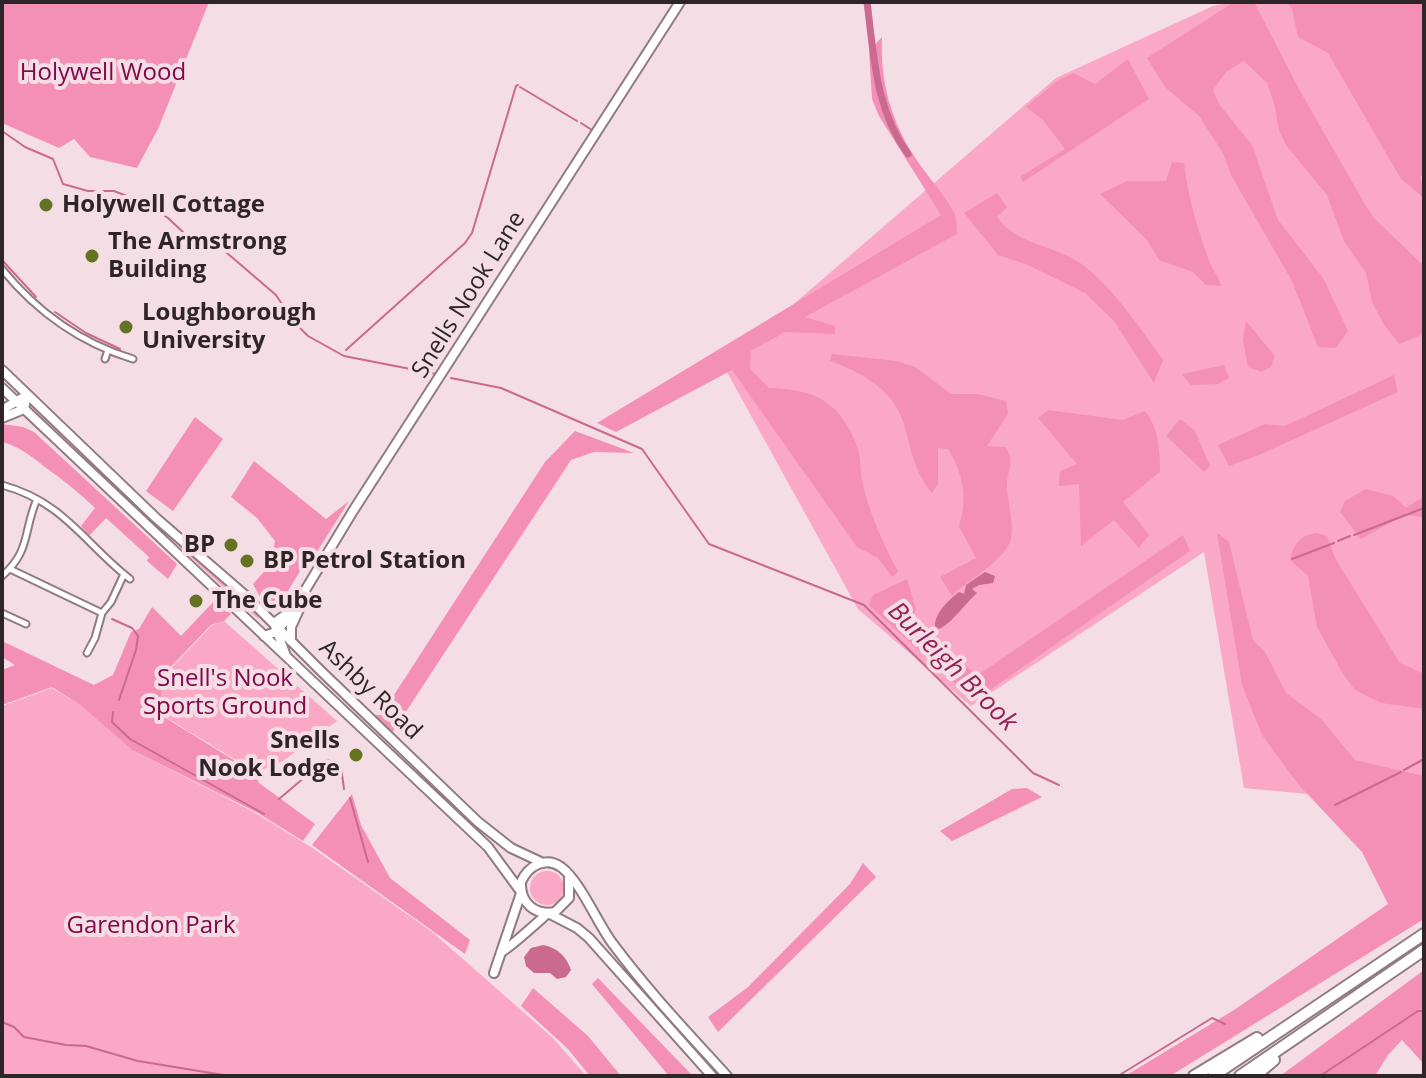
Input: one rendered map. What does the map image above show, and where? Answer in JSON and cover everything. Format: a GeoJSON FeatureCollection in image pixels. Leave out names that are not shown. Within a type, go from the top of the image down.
{"type":"FeatureCollection","features":[{"type":"Feature","properties":{"kind":"highway"},"geometry":{"type":"LineString","coordinates":[[1213,1076],[1424,934]]}},
{"type":"Feature","properties":{"kind":"highway"},"geometry":{"type":"LineString","coordinates":[[1240,1076],[1424,950]]}},
{"type":"Feature","properties":{"kind":"highway"},"geometry":{"type":"LineString","coordinates":[[1194,1076],[1327,997]]}},
{"type":"Feature","properties":{"kind":"highway"},"geometry":{"type":"LineString","coordinates":[[1255,1076],[1315,1026]]}},
{"type":"Feature","properties":{"kind":"main road","name":"Snells Nook Lane"},"geometry":{"type":"LineString","coordinates":[[264,636],[292,610],[680,2]]}},
{"type":"Feature","properties":{"kind":"main road","name":"Ashby Road"},"geometry":{"type":"LineString","coordinates":[[2,370],[145,508],[237,587],[486,829],[518,853],[543,863]]}},
{"type":"Feature","properties":{"kind":"main road","name":"Ashby Road"},"geometry":{"type":"LineString","coordinates":[[2,388],[488,847],[521,892]]}},
{"type":"Feature","properties":{"kind":"main road"},"geometry":{"type":"LineString","coordinates":[[2,410],[27,395]]}},
{"type":"Feature","properties":{"kind":"main road"},"geometry":{"type":"LineString","coordinates":[[2,418],[24,409],[27,395]]}},
{"type":"Feature","properties":{"kind":"main road"},"geometry":{"type":"LineString","coordinates":[[291,641],[291,627],[305,598],[307,586]]}},
{"type":"Feature","properties":{"kind":"main road"},"geometry":{"type":"LineString","coordinates":[[276,628],[287,657]]}},
{"type":"Feature","properties":{"kind":"main road"},"geometry":{"type":"LineString","coordinates":[[494,973],[526,873],[533,866],[543,863],[559,866],[635,972],[727,1076]]}},
{"type":"Feature","properties":{"kind":"main road"},"geometry":{"type":"LineString","coordinates":[[501,952],[508,950],[520,935],[548,913],[561,908],[569,898],[569,878]]}},
{"type":"Feature","properties":{"kind":"main road"},"geometry":{"type":"LineString","coordinates":[[521,892],[529,907],[548,913],[589,938],[712,1076]]}},
{"type":"Feature","properties":{"kind":"street"},"geometry":{"type":"LineString","coordinates":[[2,269],[41,310],[72,332],[133,359]]}},
{"type":"Feature","properties":{"kind":"street"},"geometry":{"type":"LineString","coordinates":[[105,359],[108,350]]}},
{"type":"Feature","properties":{"kind":"street"},"geometry":{"type":"LineString","coordinates":[[2,485],[58,511],[130,579]]}},
{"type":"Feature","properties":{"kind":"street"},"geometry":{"type":"LineString","coordinates":[[2,576],[26,546],[28,524],[37,499]]}},
{"type":"Feature","properties":{"kind":"street"},"geometry":{"type":"LineString","coordinates":[[10,569],[102,613]]}},
{"type":"Feature","properties":{"kind":"street"},"geometry":{"type":"LineString","coordinates":[[88,648],[102,613],[111,602],[124,574]]}},
{"type":"Feature","properties":{"kind":"street"},"geometry":{"type":"LineString","coordinates":[[2,613],[23,620]]}},
{"type":"Feature","properties":{"kind":"green space","name":"Holywell Wood"},"geometry":{"type":"Polygon","coordinates":[[[2,2],[209,2],[158,129],[137,168],[90,157],[74,139],[59,148],[2,123],[2,2]]]}},
{"type":"Feature","properties":{"kind":"green space"},"geometry":{"type":"Polygon","coordinates":[[[1231,2],[1424,2],[1424,805],[1244,788],[1204,552],[971,706],[858,609],[723,365],[1056,78],[1213,6],[1231,2]]]}},
{"type":"Feature","properties":{"kind":"green space"},"geometry":{"type":"Polygon","coordinates":[[[1234,2],[1254,2],[1300,91],[1367,208],[1424,266],[1424,334],[1399,344],[1383,323],[1372,302],[1366,273],[1344,241],[1327,195],[1286,145],[1267,83],[1244,61],[1226,72],[1213,90],[1219,104],[1252,145],[1278,220],[1323,278],[1348,331],[1336,348],[1318,347],[1292,281],[1231,175],[1223,153],[1199,116],[1165,87],[1147,58],[1234,2]]]}},
{"type":"Feature","properties":{"kind":"green space"},"geometry":{"type":"Polygon","coordinates":[[[1287,2],[1424,2],[1424,176],[1420,176],[1424,198],[1401,179],[1328,53],[1298,37],[1292,9],[1287,2]]]}},
{"type":"Feature","properties":{"kind":"green space"},"geometry":{"type":"Polygon","coordinates":[[[882,37],[885,85],[894,116],[907,145],[952,208],[957,234],[805,317],[835,326],[835,334],[785,332],[751,351],[750,369],[769,388],[800,391],[814,396],[844,420],[858,449],[862,480],[872,515],[898,572],[892,577],[878,558],[857,547],[732,370],[616,432],[597,423],[941,215],[879,116],[872,99],[869,51],[882,37]]]}},
{"type":"Feature","properties":{"kind":"green space"},"geometry":{"type":"Polygon","coordinates":[[[1128,59],[1149,99],[1023,182],[1020,177],[1065,149],[1043,120],[1026,107],[1057,81],[1073,73],[1095,84],[1128,59]]]}},
{"type":"Feature","properties":{"kind":"green space"},"geometry":{"type":"Polygon","coordinates":[[[1172,162],[1184,163],[1198,227],[1221,286],[1206,285],[1193,272],[1159,260],[1147,240],[1100,194],[1127,181],[1166,181],[1172,162]]]}},
{"type":"Feature","properties":{"kind":"green space"},"geometry":{"type":"Polygon","coordinates":[[[997,193],[1007,207],[997,217],[1005,227],[1026,240],[1083,265],[1136,322],[1163,360],[1154,383],[1114,321],[1085,293],[1028,265],[998,255],[964,213],[997,193]]]}},
{"type":"Feature","properties":{"kind":"green space"},"geometry":{"type":"Polygon","coordinates":[[[1246,321],[1275,356],[1271,367],[1261,372],[1248,367],[1243,340],[1246,321]]]}},
{"type":"Feature","properties":{"kind":"green space"},"geometry":{"type":"Polygon","coordinates":[[[832,354],[897,361],[915,367],[951,394],[978,394],[1006,401],[1008,414],[987,446],[1005,447],[1010,456],[1007,489],[1011,539],[994,562],[952,596],[940,577],[976,558],[959,526],[963,496],[953,458],[948,449],[938,448],[938,484],[932,493],[917,468],[904,424],[893,401],[864,377],[830,361],[832,354]]]}},
{"type":"Feature","properties":{"kind":"green space"},"geometry":{"type":"Polygon","coordinates":[[[1224,365],[1229,378],[1218,384],[1191,385],[1182,374],[1224,365]]]}},
{"type":"Feature","properties":{"kind":"green space"},"geometry":{"type":"Polygon","coordinates":[[[1394,375],[1398,392],[1259,455],[1229,466],[1218,445],[1265,424],[1285,426],[1394,375]]]}},
{"type":"Feature","properties":{"kind":"green space"},"geometry":{"type":"Polygon","coordinates":[[[32,405],[154,522],[259,614],[258,619],[30,410],[32,405]]]}},
{"type":"Feature","properties":{"kind":"green space"},"geometry":{"type":"Polygon","coordinates":[[[1048,410],[1123,420],[1145,411],[1150,418],[1158,440],[1160,472],[1123,502],[1149,535],[1139,548],[1114,520],[1081,546],[1079,484],[1059,486],[1060,471],[1077,464],[1038,418],[1048,410]]]}},
{"type":"Feature","properties":{"kind":"green space"},"geometry":{"type":"Polygon","coordinates":[[[195,417],[223,439],[173,511],[146,491],[195,417]]]}},
{"type":"Feature","properties":{"kind":"green space"},"geometry":{"type":"Polygon","coordinates":[[[1180,419],[1195,431],[1210,466],[1204,472],[1166,436],[1180,419]]]}},
{"type":"Feature","properties":{"kind":"green space"},"geometry":{"type":"Polygon","coordinates":[[[2,424],[34,432],[177,564],[168,579],[106,518],[89,536],[81,526],[95,508],[30,456],[2,442],[2,424]]]}},
{"type":"Feature","properties":{"kind":"green space"},"geometry":{"type":"Polygon","coordinates":[[[575,431],[634,453],[594,452],[571,460],[392,733],[375,715],[381,715],[545,462],[575,431]]]}},
{"type":"Feature","properties":{"kind":"green space"},"geometry":{"type":"Polygon","coordinates":[[[254,461],[326,519],[349,501],[281,602],[271,605],[260,597],[253,584],[269,566],[275,541],[257,518],[231,497],[254,461]]]}},
{"type":"Feature","properties":{"kind":"green space"},"geometry":{"type":"Polygon","coordinates":[[[1366,489],[1393,496],[1406,508],[1421,498],[1424,500],[1424,517],[1404,515],[1361,539],[1340,512],[1345,501],[1366,489]]]}},
{"type":"Feature","properties":{"kind":"green space"},"geometry":{"type":"Polygon","coordinates":[[[1217,533],[1229,542],[1253,640],[1265,652],[1286,693],[1321,719],[1355,760],[1424,776],[1424,919],[1170,1076],[1125,1076],[1234,1010],[1388,904],[1362,852],[1298,784],[1262,735],[1242,685],[1217,533]]]}},
{"type":"Feature","properties":{"kind":"green space"},"geometry":{"type":"Polygon","coordinates":[[[1317,533],[1327,536],[1336,560],[1400,663],[1424,674],[1424,709],[1381,703],[1355,690],[1343,674],[1317,627],[1308,576],[1290,560],[1299,541],[1317,533]]]}},
{"type":"Feature","properties":{"kind":"green space"},"geometry":{"type":"Polygon","coordinates":[[[1183,535],[1190,551],[974,701],[869,605],[873,595],[907,579],[916,610],[909,622],[926,644],[942,649],[978,675],[1183,535]]]}},
{"type":"Feature","properties":{"kind":"green space"},"geometry":{"type":"Polygon","coordinates":[[[215,600],[231,614],[224,621],[211,625],[163,675],[159,714],[255,773],[259,783],[315,824],[303,841],[258,813],[132,750],[80,705],[52,687],[2,705],[2,670],[15,665],[2,657],[2,641],[94,685],[113,675],[131,632],[139,629],[152,607],[181,636],[215,600]]]}},
{"type":"Feature","properties":{"kind":"green space","name":"Snell's Nook Sports Ground"},"geometry":{"type":"Polygon","coordinates":[[[224,621],[337,721],[283,761],[256,772],[160,714],[164,676],[211,626],[224,621]]]}},
{"type":"Feature","properties":{"kind":"green space","name":"Garendon Park"},"geometry":{"type":"Polygon","coordinates":[[[52,688],[80,705],[132,750],[257,814],[311,847],[431,931],[554,1039],[586,1076],[2,1076],[2,706],[52,688]]]}},
{"type":"Feature","properties":{"kind":"green space"},"geometry":{"type":"Polygon","coordinates":[[[1027,788],[1042,797],[952,841],[940,831],[1012,789],[1027,788]]]}},
{"type":"Feature","properties":{"kind":"green space"},"geometry":{"type":"Polygon","coordinates":[[[352,794],[361,825],[390,878],[470,940],[465,954],[312,845],[352,794]]]}},
{"type":"Feature","properties":{"kind":"green space"},"geometry":{"type":"Polygon","coordinates":[[[863,863],[876,877],[718,1032],[708,1017],[748,987],[850,884],[863,863]]]}},
{"type":"Feature","properties":{"kind":"green space"},"geometry":{"type":"Polygon","coordinates":[[[547,871],[559,876],[564,888],[559,900],[547,905],[535,900],[530,888],[535,876],[547,871]]]}},
{"type":"Feature","properties":{"kind":"green space"},"geometry":{"type":"Polygon","coordinates":[[[1424,970],[1424,1064],[1402,1040],[1375,1076],[1280,1076],[1424,970]]]}},
{"type":"Feature","properties":{"kind":"green space"},"geometry":{"type":"Polygon","coordinates":[[[598,978],[692,1076],[669,1076],[592,984],[598,978]]]}},
{"type":"Feature","properties":{"kind":"green space"},"geometry":{"type":"Polygon","coordinates":[[[533,988],[588,1036],[621,1076],[590,1076],[568,1049],[521,1006],[533,988]]]}},
{"type":"Feature","properties":{"kind":"shaded area"},"geometry":{"type":"Polygon","coordinates":[[[985,572],[995,576],[993,583],[972,589],[977,593],[953,618],[939,629],[935,626],[937,616],[947,603],[959,592],[964,594],[966,585],[985,572]]]}},
{"type":"Feature","properties":{"kind":"shaded area"},"geometry":{"type":"Polygon","coordinates":[[[543,945],[564,957],[571,970],[566,977],[557,979],[550,973],[534,973],[526,966],[524,957],[531,948],[543,945]]]}},
{"type":"Feature","properties":{"kind":"waterway"},"geometry":{"type":"LineString","coordinates":[[867,2],[882,100],[897,137],[908,154]]}},
{"type":"Feature","properties":{"kind":"waterway"},"geometry":{"type":"LineString","coordinates":[[346,350],[465,243],[472,233],[518,85]]}},
{"type":"Feature","properties":{"kind":"waterway"},"geometry":{"type":"LineString","coordinates":[[520,87],[577,121]]}},
{"type":"Feature","properties":{"kind":"waterway"},"geometry":{"type":"LineString","coordinates":[[581,123],[592,130]]}},
{"type":"Feature","properties":{"kind":"waterway","name":"Burleigh Brook"},"geometry":{"type":"LineString","coordinates":[[2,131],[25,147],[53,159],[63,184],[88,191],[114,191],[145,203],[185,234],[220,247],[276,295],[293,321],[308,336],[344,356],[436,374]]}},
{"type":"Feature","properties":{"kind":"waterway"},"geometry":{"type":"LineString","coordinates":[[2,260],[36,297]]}},
{"type":"Feature","properties":{"kind":"waterway"},"geometry":{"type":"LineString","coordinates":[[55,312],[86,333],[120,349]]}},
{"type":"Feature","properties":{"kind":"waterway","name":"Burleigh Brook"},"geometry":{"type":"LineString","coordinates":[[451,378],[501,388],[642,449],[709,544],[864,605],[1033,773],[1059,785]]}},
{"type":"Feature","properties":{"kind":"waterway"},"geometry":{"type":"LineString","coordinates":[[1354,535],[1424,508]]}},
{"type":"Feature","properties":{"kind":"waterway"},"geometry":{"type":"LineString","coordinates":[[1338,541],[1350,536]]}},
{"type":"Feature","properties":{"kind":"waterway"},"geometry":{"type":"LineString","coordinates":[[1292,559],[1334,543]]}},
{"type":"Feature","properties":{"kind":"waterway"},"geometry":{"type":"LineString","coordinates":[[112,619],[132,628],[138,636],[119,700]]}},
{"type":"Feature","properties":{"kind":"waterway"},"geometry":{"type":"LineString","coordinates":[[113,712],[112,722],[130,739],[264,814]]}},
{"type":"Feature","properties":{"kind":"waterway"},"geometry":{"type":"LineString","coordinates":[[1404,770],[1424,759]]}},
{"type":"Feature","properties":{"kind":"waterway"},"geometry":{"type":"LineString","coordinates":[[279,799],[325,760],[338,762],[344,789]]}},
{"type":"Feature","properties":{"kind":"waterway"},"geometry":{"type":"LineString","coordinates":[[1335,805],[1401,772]]}},
{"type":"Feature","properties":{"kind":"waterway"},"geometry":{"type":"LineString","coordinates":[[350,798],[368,862]]}},
{"type":"Feature","properties":{"kind":"waterway"},"geometry":{"type":"LineString","coordinates":[[1320,1076],[1418,1011],[1424,1011]]}},
{"type":"Feature","properties":{"kind":"waterway"},"geometry":{"type":"LineString","coordinates":[[1118,1076],[1212,1018],[1225,1024]]}},
{"type":"Feature","properties":{"kind":"waterway"},"geometry":{"type":"LineString","coordinates":[[2,1022],[14,1027],[24,1037],[86,1046],[138,1061],[229,1076]]}},
{"type":"Feature","properties":{"kind":"place","name":"Holywell Cottage"},"geometry":{"type":"Point","coordinates":[46,205]}},
{"type":"Feature","properties":{"kind":"place","name":"The Armstrong Building"},"geometry":{"type":"Point","coordinates":[92,256]}},
{"type":"Feature","properties":{"kind":"place","name":"Loughborough University"},"geometry":{"type":"Point","coordinates":[126,327]}},
{"type":"Feature","properties":{"kind":"place","name":"BP"},"geometry":{"type":"Point","coordinates":[231,545]}},
{"type":"Feature","properties":{"kind":"place","name":"BP Petrol Station"},"geometry":{"type":"Point","coordinates":[247,561]}},
{"type":"Feature","properties":{"kind":"place","name":"The Cube"},"geometry":{"type":"Point","coordinates":[196,601]}},
{"type":"Feature","properties":{"kind":"place","name":"Snells Nook Lodge"},"geometry":{"type":"Point","coordinates":[356,755]}}]}
